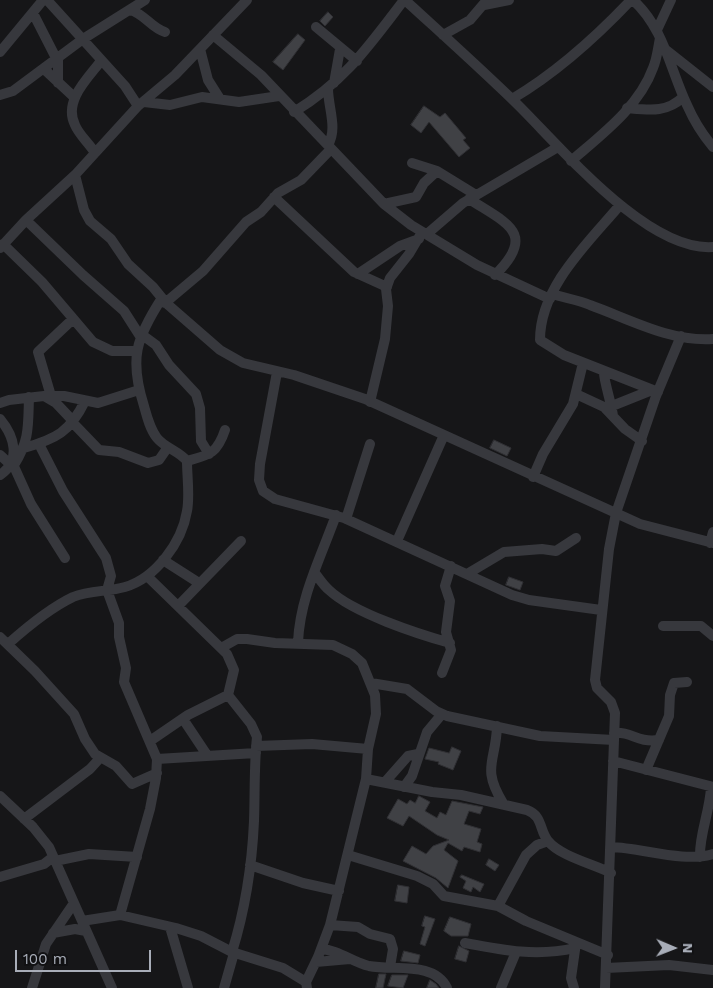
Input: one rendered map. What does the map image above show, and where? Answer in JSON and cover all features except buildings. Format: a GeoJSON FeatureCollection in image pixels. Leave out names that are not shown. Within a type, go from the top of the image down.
{"type":"FeatureCollection","features":[{"type":"Feature","properties":{"kind":"street"},"geometry":{"type":"LineString","coordinates":[[0,52],[43,0]]}},
{"type":"Feature","properties":{"kind":"street"},"geometry":{"type":"LineString","coordinates":[[47,0],[141,104],[170,106],[202,97],[239,102],[279,96]]}},
{"type":"Feature","properties":{"kind":"street"},"geometry":{"type":"LineString","coordinates":[[0,95],[13,91],[83,39],[145,0]]}},
{"type":"Feature","properties":{"kind":"street"},"geometry":{"type":"LineString","coordinates":[[137,352],[112,351],[92,342],[42,282],[2,246],[26,220],[75,175],[141,104],[200,49],[247,0]]}},
{"type":"Feature","properties":{"kind":"street"},"geometry":{"type":"LineString","coordinates":[[294,112],[331,85],[357,61],[404,0],[512,99],[572,161],[628,212],[686,244],[713,247]]}},
{"type":"Feature","properties":{"kind":"street"},"geometry":{"type":"LineString","coordinates":[[443,35],[470,20],[486,2],[509,0]]}},
{"type":"Feature","properties":{"kind":"street"},"geometry":{"type":"LineString","coordinates":[[512,99],[545,78],[605,27],[632,0],[645,11],[658,34],[683,97],[700,131],[713,147]]}},
{"type":"Feature","properties":{"kind":"street"},"geometry":{"type":"LineString","coordinates":[[572,161],[627,108],[648,80],[653,68],[658,34],[671,0]]}},
{"type":"Feature","properties":{"kind":"street"},"geometry":{"type":"LineString","coordinates":[[130,10],[142,15],[153,26],[165,32]]}},
{"type":"Feature","properties":{"kind":"street"},"geometry":{"type":"LineString","coordinates":[[33,13],[57,60],[58,83]]}},
{"type":"Feature","properties":{"kind":"street"},"geometry":{"type":"LineString","coordinates":[[316,27],[357,61]]}},
{"type":"Feature","properties":{"kind":"street"},"geometry":{"type":"LineString","coordinates":[[213,35],[248,63],[384,204],[423,235],[495,275],[551,297],[590,305],[622,319],[681,336],[713,339]]}},
{"type":"Feature","properties":{"kind":"street"},"geometry":{"type":"LineString","coordinates":[[187,462],[158,439],[150,426],[139,390],[135,364],[140,335],[163,300],[203,271],[246,222],[261,212],[285,188],[301,180],[329,147],[333,133],[331,85],[340,48]]}},
{"type":"Feature","properties":{"kind":"street"},"geometry":{"type":"LineString","coordinates":[[200,49],[208,80],[220,98]]}},
{"type":"Feature","properties":{"kind":"street"},"geometry":{"type":"LineString","coordinates":[[665,49],[713,87]]}},
{"type":"Feature","properties":{"kind":"street"},"geometry":{"type":"LineString","coordinates":[[95,153],[75,126],[71,116],[74,98],[101,61]]}},
{"type":"Feature","properties":{"kind":"street"},"geometry":{"type":"LineString","coordinates":[[44,69],[74,98]]}},
{"type":"Feature","properties":{"kind":"street"},"geometry":{"type":"LineString","coordinates":[[627,108],[653,110],[670,108],[683,97]]}},
{"type":"Feature","properties":{"kind":"street"},"geometry":{"type":"LineString","coordinates":[[358,274],[400,246],[423,235],[473,197],[558,147]]}},
{"type":"Feature","properties":{"kind":"street"},"geometry":{"type":"LineString","coordinates":[[412,163],[437,171],[511,227],[515,236],[516,250],[511,260],[495,275]]}},
{"type":"Feature","properties":{"kind":"street"},"geometry":{"type":"LineString","coordinates":[[384,204],[416,196],[424,183],[437,171]]}},
{"type":"Feature","properties":{"kind":"street"},"geometry":{"type":"LineString","coordinates":[[75,175],[84,210],[90,221],[111,239],[128,264],[163,300],[220,350],[243,363],[294,375],[370,402],[640,524],[712,543],[713,532]]}},
{"type":"Feature","properties":{"kind":"street"},"geometry":{"type":"LineString","coordinates":[[274,197],[339,259],[358,274],[387,287]]}},
{"type":"Feature","properties":{"kind":"street"},"geometry":{"type":"LineString","coordinates":[[620,205],[577,255],[551,297],[543,311],[540,340],[564,355],[655,391]]}},
{"type":"Feature","properties":{"kind":"street"},"geometry":{"type":"LineString","coordinates":[[26,220],[82,275],[124,311],[140,335],[156,345],[169,365],[196,394],[200,408],[201,441],[209,454]]}},
{"type":"Feature","properties":{"kind":"street"},"geometry":{"type":"LineString","coordinates":[[370,402],[385,338],[388,313],[387,287],[390,278],[423,235]]}},
{"type":"Feature","properties":{"kind":"street"},"geometry":{"type":"LineString","coordinates":[[0,475],[26,447],[29,428],[46,384],[38,352],[73,319]]}},
{"type":"Feature","properties":{"kind":"street"},"geometry":{"type":"LineString","coordinates":[[605,988],[611,873],[615,713],[610,702],[597,688],[594,680],[601,610],[616,513],[642,441],[655,391],[681,336]]}},
{"type":"Feature","properties":{"kind":"street"},"geometry":{"type":"LineString","coordinates":[[533,477],[542,454],[573,404],[583,363]]}},
{"type":"Feature","properties":{"kind":"street"},"geometry":{"type":"LineString","coordinates":[[277,372],[260,464],[259,480],[263,491],[275,499],[346,519],[529,600],[601,610]]}},
{"type":"Feature","properties":{"kind":"street"},"geometry":{"type":"LineString","coordinates":[[604,372],[604,379],[608,386],[613,411],[625,429],[642,441]]}},
{"type":"Feature","properties":{"kind":"street"},"geometry":{"type":"LineString","coordinates":[[40,396],[46,384]]}},
{"type":"Feature","properties":{"kind":"street"},"geometry":{"type":"LineString","coordinates":[[0,404],[40,396],[85,402],[107,401],[139,390]]}},
{"type":"Feature","properties":{"kind":"street"},"geometry":{"type":"LineString","coordinates":[[576,394],[613,411],[655,391]]}},
{"type":"Feature","properties":{"kind":"street"},"geometry":{"type":"LineString","coordinates":[[40,396],[56,404],[99,450],[119,452],[148,463],[159,460],[168,447]]}},
{"type":"Feature","properties":{"kind":"street"},"geometry":{"type":"LineString","coordinates":[[26,447],[62,434],[74,422],[85,402]]}},
{"type":"Feature","properties":{"kind":"street"},"geometry":{"type":"LineString","coordinates":[[0,420],[12,437],[26,447],[45,455]]}},
{"type":"Feature","properties":{"kind":"street"},"geometry":{"type":"LineString","coordinates":[[29,428],[40,443],[67,497],[106,558],[111,576],[107,590],[119,623],[119,637],[126,668],[124,682],[157,759],[150,809],[120,915]]}},
{"type":"Feature","properties":{"kind":"street"},"geometry":{"type":"LineString","coordinates":[[187,462],[209,454],[220,444],[225,430]]}},
{"type":"Feature","properties":{"kind":"street"},"geometry":{"type":"LineString","coordinates":[[397,541],[444,435]]}},
{"type":"Feature","properties":{"kind":"street"},"geometry":{"type":"LineString","coordinates":[[12,437],[12,464],[31,504],[65,558]]}},
{"type":"Feature","properties":{"kind":"street"},"geometry":{"type":"LineString","coordinates":[[346,519],[370,444]]}},
{"type":"Feature","properties":{"kind":"street"},"geometry":{"type":"LineString","coordinates":[[0,455],[12,464]]}},
{"type":"Feature","properties":{"kind":"street"},"geometry":{"type":"LineString","coordinates":[[156,773],[132,784],[116,766],[100,758],[84,739],[74,714],[4,640],[72,598],[92,591],[126,587],[147,576],[162,560],[183,528],[188,509],[187,462]]}},
{"type":"Feature","properties":{"kind":"street"},"geometry":{"type":"LineString","coordinates":[[298,642],[299,618],[336,515]]}},
{"type":"Feature","properties":{"kind":"street"},"geometry":{"type":"LineString","coordinates":[[467,574],[504,552],[542,549],[556,551],[576,538]]}},
{"type":"Feature","properties":{"kind":"street"},"geometry":{"type":"LineString","coordinates":[[179,605],[241,541]]}},
{"type":"Feature","properties":{"kind":"street"},"geometry":{"type":"LineString","coordinates":[[162,560],[199,583]]}},
{"type":"Feature","properties":{"kind":"street"},"geometry":{"type":"LineString","coordinates":[[442,673],[449,657],[450,643],[446,632],[450,601],[445,586],[451,566]]}},
{"type":"Feature","properties":{"kind":"street"},"geometry":{"type":"LineString","coordinates":[[314,572],[329,591],[348,603],[384,620],[450,643]]}},
{"type":"Feature","properties":{"kind":"street"},"geometry":{"type":"LineString","coordinates":[[147,576],[179,605],[221,648],[232,661],[234,670],[228,695],[183,719],[150,741]]}},
{"type":"Feature","properties":{"kind":"street"},"geometry":{"type":"LineString","coordinates":[[662,626],[701,626],[713,636]]}},
{"type":"Feature","properties":{"kind":"street"},"geometry":{"type":"LineString","coordinates":[[52,933],[75,929],[120,915],[201,936],[233,953],[283,968],[306,985],[322,949],[330,924],[366,779],[368,749],[376,714],[371,684],[362,663],[352,654],[332,645],[298,642],[275,643],[247,638],[237,639],[221,648]]}},
{"type":"Feature","properties":{"kind":"street"},"geometry":{"type":"LineString","coordinates":[[646,770],[669,716],[671,688],[674,683],[687,682]]}},
{"type":"Feature","properties":{"kind":"street"},"geometry":{"type":"LineString","coordinates":[[371,684],[407,689],[442,714],[540,736],[614,737],[625,732],[641,740],[659,740]]}},
{"type":"Feature","properties":{"kind":"street"},"geometry":{"type":"LineString","coordinates":[[224,988],[242,922],[250,865],[254,824],[257,737],[251,724],[228,695]]}},
{"type":"Feature","properties":{"kind":"street"},"geometry":{"type":"LineString","coordinates":[[404,787],[412,776],[427,732],[442,714]]}},
{"type":"Feature","properties":{"kind":"street"},"geometry":{"type":"LineString","coordinates":[[183,719],[207,755]]}},
{"type":"Feature","properties":{"kind":"street"},"geometry":{"type":"LineString","coordinates":[[497,726],[491,759],[492,780],[493,787],[503,804]]}},
{"type":"Feature","properties":{"kind":"street"},"geometry":{"type":"LineString","coordinates":[[157,759],[312,744],[368,749]]}},
{"type":"Feature","properties":{"kind":"street"},"geometry":{"type":"LineString","coordinates":[[385,782],[408,756],[418,754]]}},
{"type":"Feature","properties":{"kind":"street"},"geometry":{"type":"LineString","coordinates":[[24,818],[83,774],[100,758]]}},
{"type":"Feature","properties":{"kind":"street"},"geometry":{"type":"LineString","coordinates":[[613,761],[712,787],[710,806],[700,844],[700,857]]}},
{"type":"Feature","properties":{"kind":"street"},"geometry":{"type":"LineString","coordinates":[[366,779],[489,801],[535,813],[548,841],[570,856],[611,873]]}},
{"type":"Feature","properties":{"kind":"street"},"geometry":{"type":"LineString","coordinates":[[489,801],[492,780]]}},
{"type":"Feature","properties":{"kind":"street"},"geometry":{"type":"LineString","coordinates":[[0,796],[24,818],[49,848],[112,988]]}},
{"type":"Feature","properties":{"kind":"street"},"geometry":{"type":"LineString","coordinates":[[498,906],[526,855],[537,845],[548,841]]}},
{"type":"Feature","properties":{"kind":"street"},"geometry":{"type":"LineString","coordinates":[[611,847],[663,853],[686,858],[713,854]]}},
{"type":"Feature","properties":{"kind":"street"},"geometry":{"type":"LineString","coordinates":[[0,877],[44,864],[54,859],[89,854],[136,857]]}},
{"type":"Feature","properties":{"kind":"street"},"geometry":{"type":"LineString","coordinates":[[348,855],[417,876],[433,884],[444,896],[498,906],[575,945],[608,955]]}},
{"type":"Feature","properties":{"kind":"street"},"geometry":{"type":"LineString","coordinates":[[250,865],[303,883],[339,891]]}},
{"type":"Feature","properties":{"kind":"street"},"geometry":{"type":"LineString","coordinates":[[32,988],[46,944],[74,902]]}},
{"type":"Feature","properties":{"kind":"street"},"geometry":{"type":"LineString","coordinates":[[330,924],[358,927],[370,934],[390,939],[394,949],[390,968]]}},
{"type":"Feature","properties":{"kind":"street"},"geometry":{"type":"LineString","coordinates":[[170,927],[188,988]]}},
{"type":"Feature","properties":{"kind":"street"},"geometry":{"type":"LineString","coordinates":[[465,943],[516,952],[558,952],[575,945]]}},
{"type":"Feature","properties":{"kind":"street"},"geometry":{"type":"LineString","coordinates":[[574,988],[571,978],[575,945]]}},
{"type":"Feature","properties":{"kind":"street"},"geometry":{"type":"LineString","coordinates":[[322,949],[336,951],[368,966],[426,971],[439,976],[447,988]]}},
{"type":"Feature","properties":{"kind":"street"},"geometry":{"type":"LineString","coordinates":[[501,988],[516,952]]}},
{"type":"Feature","properties":{"kind":"street"},"geometry":{"type":"LineString","coordinates":[[316,962],[351,959]]}},
{"type":"Feature","properties":{"kind":"street"},"geometry":{"type":"LineString","coordinates":[[606,968],[669,964],[713,970]]}}]}
